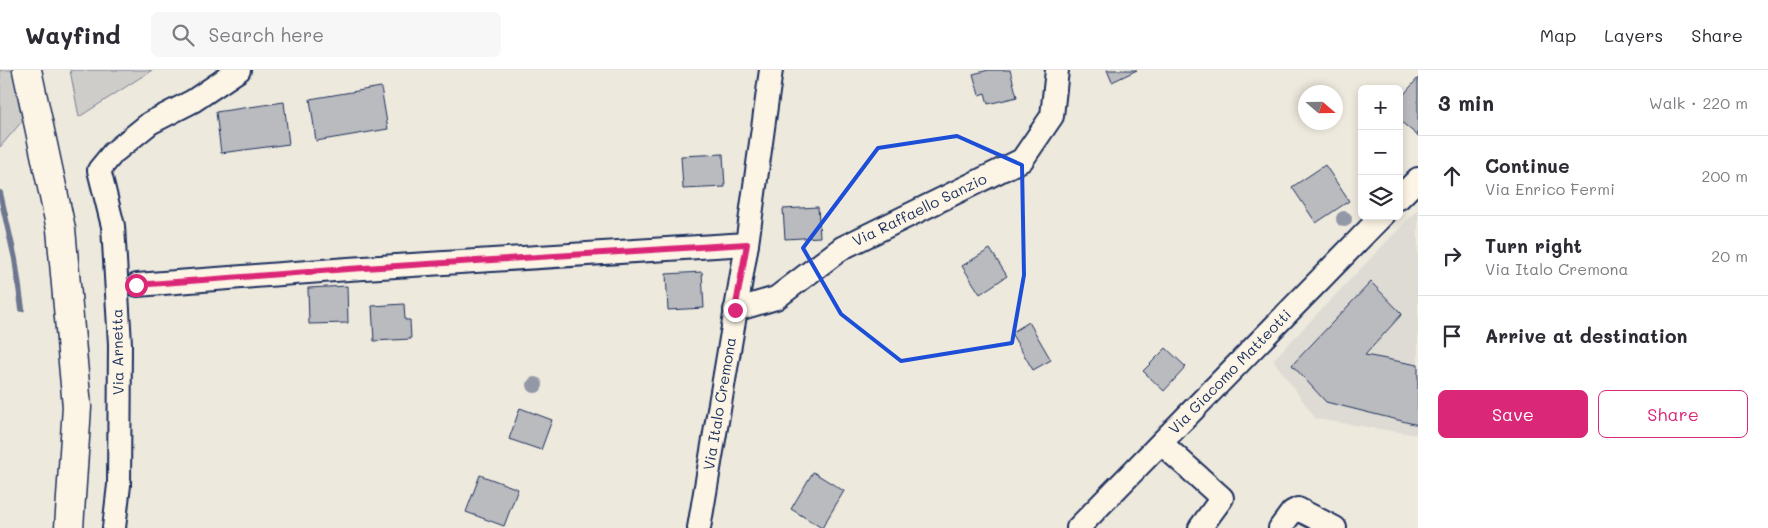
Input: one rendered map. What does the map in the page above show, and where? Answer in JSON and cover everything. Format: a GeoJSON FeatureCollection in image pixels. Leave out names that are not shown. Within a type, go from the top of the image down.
{"type":"FeatureCollection","features":[{"type":"Feature","properties":{"kind":"main road"},"geometry":{"type":"LineString","coordinates":[[27,70],[61,229],[77,408],[69,528]]}},
{"type":"Feature","properties":{"kind":"street","name":"Via Arnetta"},"geometry":{"type":"LineString","coordinates":[[114,528],[119,485],[120,344],[113,226],[99,170],[113,153],[150,123],[194,101],[239,70]]}},
{"type":"Feature","properties":{"kind":"street","name":"Via Italo Cremona"},"geometry":{"type":"LineString","coordinates":[[699,528],[747,244],[771,70]]}},
{"type":"Feature","properties":{"kind":"street","name":"Via Raffaello Sanzio"},"geometry":{"type":"LineString","coordinates":[[735,310],[776,298],[842,248],[1022,160],[1052,116],[1057,70]]}},
{"type":"Feature","properties":{"kind":"street"},"geometry":{"type":"LineString","coordinates":[[1403,194],[1418,179]]}},
{"type":"Feature","properties":{"kind":"street","name":"Via Giacomo Matteotti"},"geometry":{"type":"LineString","coordinates":[[1078,528],[1378,220]]}},
{"type":"Feature","properties":{"kind":"street"},"geometry":{"type":"LineString","coordinates":[[136,285],[348,269],[747,244]]}},
{"type":"Feature","properties":{"kind":"street"},"geometry":{"type":"LineString","coordinates":[[1161,444],[1222,498],[1200,528]]}},
{"type":"Feature","properties":{"kind":"street"},"geometry":{"type":"LineString","coordinates":[[1280,528],[1292,512],[1298,509],[1336,528]]}},
{"type":"Feature","properties":{"kind":"highlighted area"},"geometry":{"type":"Polygon","coordinates":[[[957,136],[1022,165],[1024,275],[1012,343],[901,361],[841,314],[803,248],[878,148],[957,136]]]}},
{"type":"Feature","properties":{"kind":"shaded area"},"geometry":{"type":"Polygon","coordinates":[[[0,70],[13,70],[24,119],[0,147],[0,70]]]}},
{"type":"Feature","properties":{"kind":"shaded area"},"geometry":{"type":"Polygon","coordinates":[[[70,70],[152,70],[79,117],[70,70]]]}},
{"type":"Feature","properties":{"kind":"shaded area"},"geometry":{"type":"Polygon","coordinates":[[[1418,209],[1418,435],[1316,419],[1273,360],[1418,209]]]}},
{"type":"Feature","properties":{"kind":"building"},"geometry":{"type":"Polygon","coordinates":[[[989,70],[1010,70],[1017,97],[988,104],[985,93],[979,95],[973,74],[989,70]]]}},
{"type":"Feature","properties":{"kind":"building"},"geometry":{"type":"Polygon","coordinates":[[[1107,70],[1137,70],[1112,82],[1107,70]]]}},
{"type":"Feature","properties":{"kind":"building"},"geometry":{"type":"Polygon","coordinates":[[[1418,78],[1418,136],[1403,123],[1403,95],[1418,78]]]}},
{"type":"Feature","properties":{"kind":"building"},"geometry":{"type":"Polygon","coordinates":[[[381,87],[388,129],[316,141],[310,99],[381,87]]]}},
{"type":"Feature","properties":{"kind":"building"},"geometry":{"type":"Polygon","coordinates":[[[284,102],[289,144],[221,153],[216,112],[284,102]]]}},
{"type":"Feature","properties":{"kind":"building"},"geometry":{"type":"Polygon","coordinates":[[[723,154],[725,187],[683,189],[681,156],[723,154]]]}},
{"type":"Feature","properties":{"kind":"building"},"geometry":{"type":"Polygon","coordinates":[[[1325,165],[1349,201],[1316,223],[1292,187],[1325,165]]]}},
{"type":"Feature","properties":{"kind":"building"},"geometry":{"type":"Polygon","coordinates":[[[818,207],[820,237],[785,239],[783,209],[818,207]]]}},
{"type":"Feature","properties":{"kind":"building"},"geometry":{"type":"Polygon","coordinates":[[[990,249],[1007,276],[980,294],[962,266],[990,249]]]}},
{"type":"Feature","properties":{"kind":"building"},"geometry":{"type":"Polygon","coordinates":[[[702,272],[704,308],[668,310],[666,274],[702,272]]]}},
{"type":"Feature","properties":{"kind":"building"},"geometry":{"type":"Polygon","coordinates":[[[1371,282],[1402,314],[1365,355],[1418,365],[1418,425],[1326,402],[1292,365],[1371,282]]]}},
{"type":"Feature","properties":{"kind":"building"},"geometry":{"type":"Polygon","coordinates":[[[347,286],[348,323],[309,324],[308,288],[347,286]]]}},
{"type":"Feature","properties":{"kind":"building"},"geometry":{"type":"Polygon","coordinates":[[[404,304],[405,320],[410,320],[411,339],[374,341],[372,306],[404,304]]]}},
{"type":"Feature","properties":{"kind":"building"},"geometry":{"type":"Polygon","coordinates":[[[1029,322],[1051,360],[1033,370],[1011,333],[1029,322]]]}},
{"type":"Feature","properties":{"kind":"building"},"geometry":{"type":"Polygon","coordinates":[[[1166,348],[1186,367],[1164,391],[1143,371],[1166,348]]]}},
{"type":"Feature","properties":{"kind":"building"},"geometry":{"type":"Polygon","coordinates":[[[520,408],[552,420],[541,450],[509,439],[520,408]]]}},
{"type":"Feature","properties":{"kind":"building"},"geometry":{"type":"Polygon","coordinates":[[[813,472],[844,491],[822,528],[791,509],[813,472]]]}},
{"type":"Feature","properties":{"kind":"building"},"geometry":{"type":"Polygon","coordinates":[[[480,475],[518,489],[504,526],[466,512],[480,475]]]}},
{"type":"Feature","properties":{"kind":"waterway"},"geometry":{"type":"LineString","coordinates":[[0,193],[15,259],[22,309]]}},
{"type":"Feature","properties":{"kind":"route"},"geometry":{"type":"LineString","coordinates":[[136,285],[348,269],[747,244],[735,310]]}}]}
